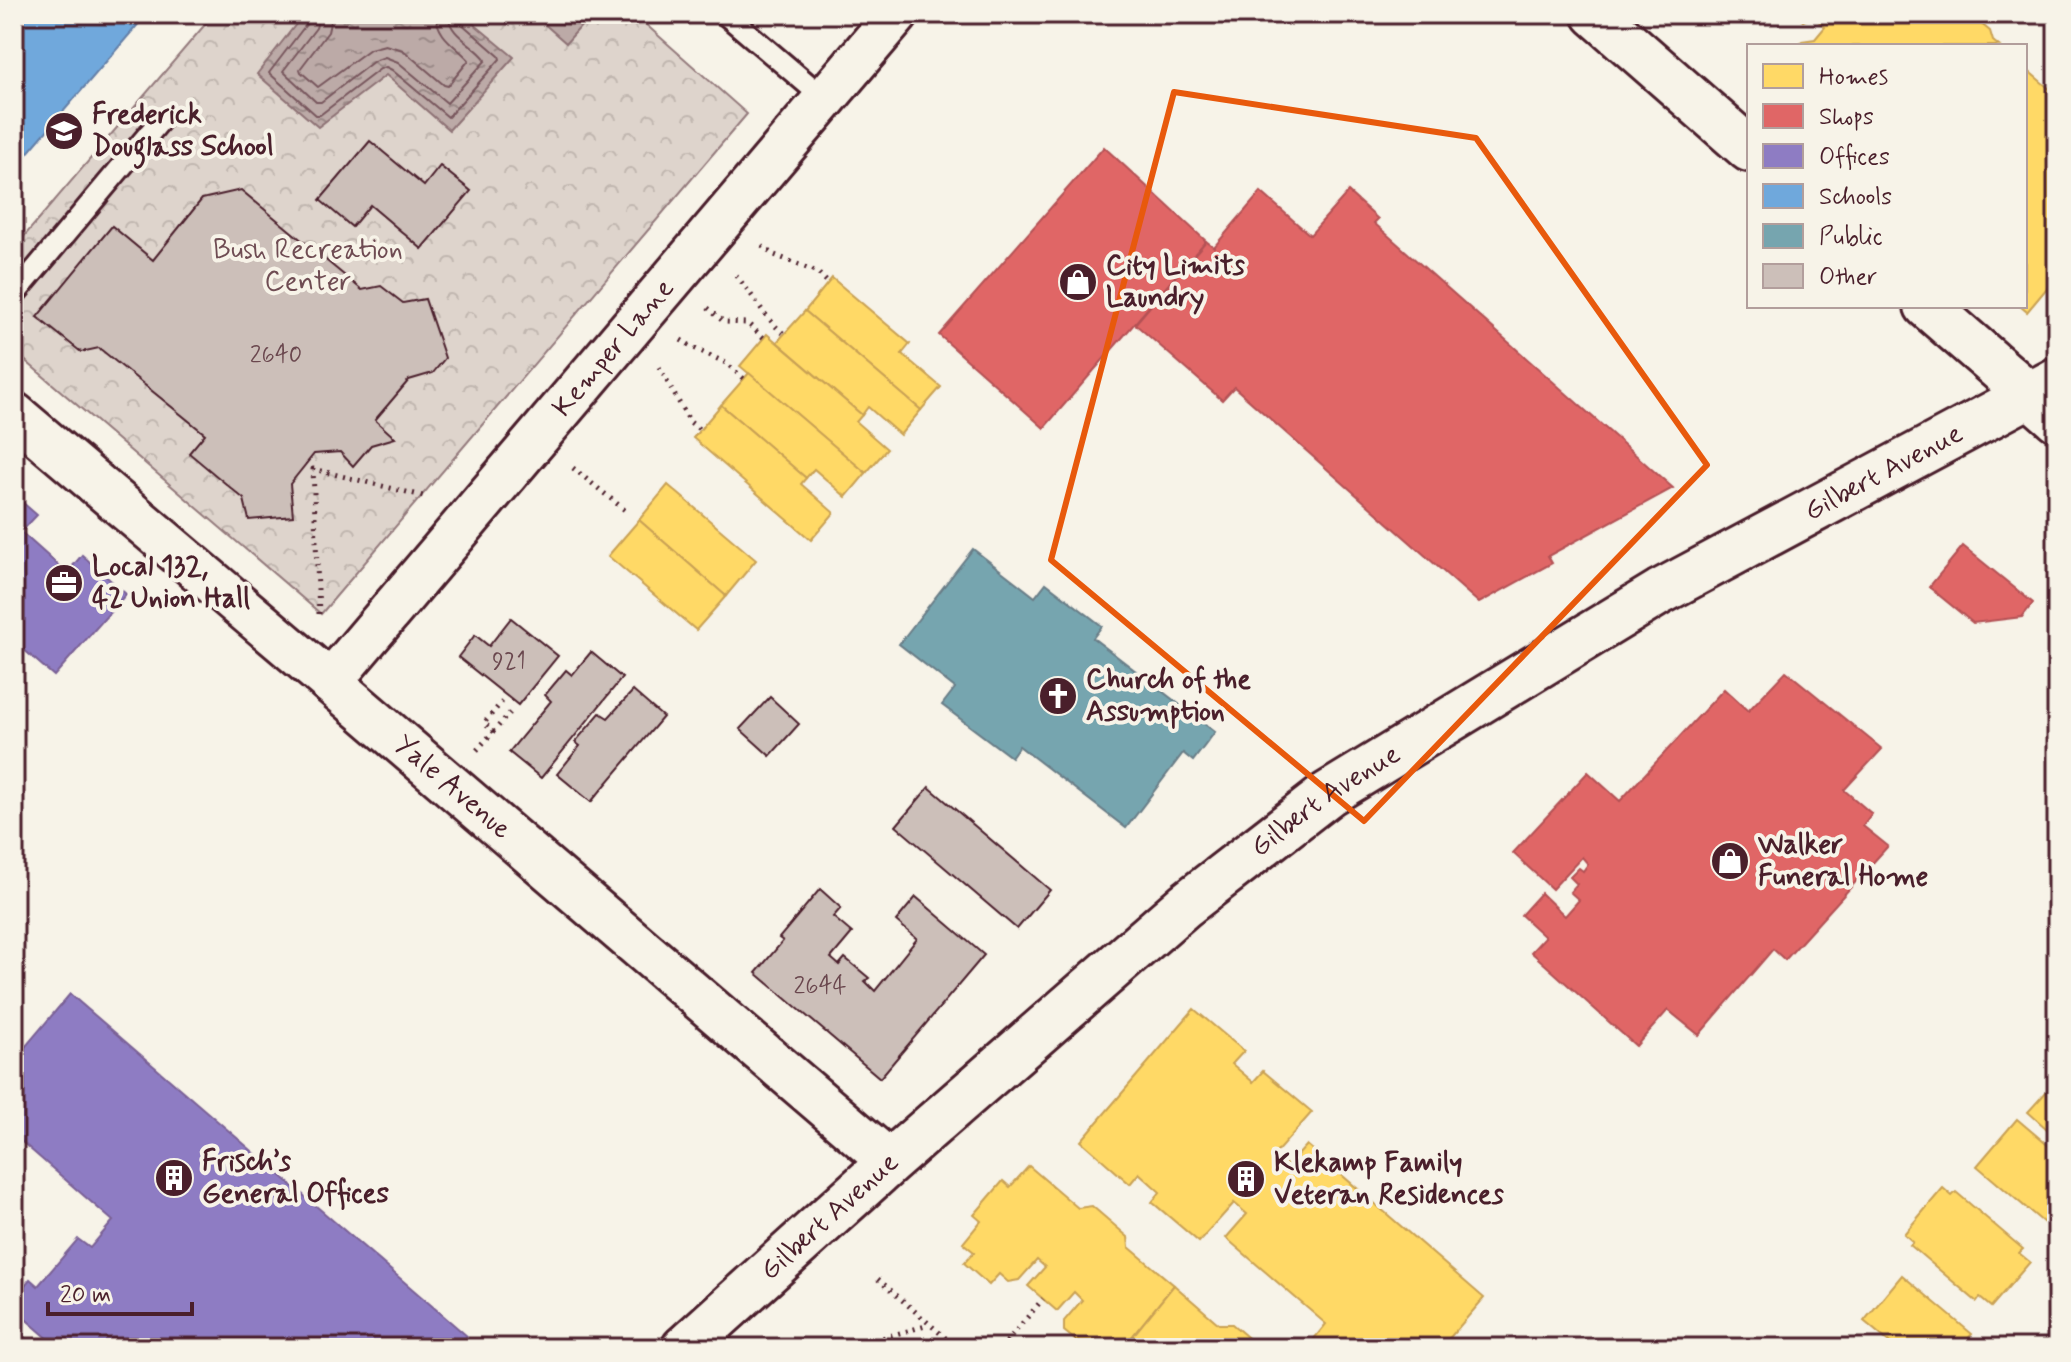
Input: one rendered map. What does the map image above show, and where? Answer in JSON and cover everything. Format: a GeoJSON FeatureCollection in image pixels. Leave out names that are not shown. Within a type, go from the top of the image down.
{"type":"FeatureCollection","features":[{"type":"Feature","properties":{"kind":"main road"},"geometry":{"type":"LineString","coordinates":[[1595,14],[1747,147]]}},
{"type":"Feature","properties":{"kind":"main road"},"geometry":{"type":"LineString","coordinates":[[1930,308],[2048,398]]}},
{"type":"Feature","properties":{"kind":"main road","name":"Gilbert Avenue"},"geometry":{"type":"LineString","coordinates":[[684,1348],[890,1162],[1185,905],[1328,794],[1660,592],[1954,433],[2048,398]]}},
{"type":"Feature","properties":{"kind":"street","name":"Kemper Lane"},"geometry":{"type":"LineString","coordinates":[[330,682],[897,14]]}},
{"type":"Feature","properties":{"kind":"street","name":"Yale Avenue"},"geometry":{"type":"LineString","coordinates":[[14,414],[890,1162]]}},
{"type":"Feature","properties":{"kind":"lane"},"geometry":{"type":"LineString","coordinates":[[725,14],[825,99]]}},
{"type":"Feature","properties":{"kind":"lane"},"geometry":{"type":"LineString","coordinates":[[14,295],[159,122]]}},
{"type":"Feature","properties":{"kind":"path"},"geometry":{"type":"LineString","coordinates":[[762,246],[772,254],[817,272],[828,283]]}},
{"type":"Feature","properties":{"kind":"path"},"geometry":{"type":"LineString","coordinates":[[736,276],[770,322],[783,333]]}},
{"type":"Feature","properties":{"kind":"path"},"geometry":{"type":"LineString","coordinates":[[708,308],[724,322],[747,323],[764,338]]}},
{"type":"Feature","properties":{"kind":"path"},"geometry":{"type":"LineString","coordinates":[[681,340],[726,363],[744,379]]}},
{"type":"Feature","properties":{"kind":"path"},"geometry":{"type":"LineString","coordinates":[[659,367],[690,422],[700,430]]}},
{"type":"Feature","properties":{"kind":"path"},"geometry":{"type":"LineString","coordinates":[[573,468],[626,511]]}},
{"type":"Feature","properties":{"kind":"path"},"geometry":{"type":"LineString","coordinates":[[319,623],[313,469],[435,499]]}},
{"type":"Feature","properties":{"kind":"path"},"geometry":{"type":"LineString","coordinates":[[494,732],[484,723],[502,702]]}},
{"type":"Feature","properties":{"kind":"path"},"geometry":{"type":"LineString","coordinates":[[474,754],[510,713]]}},
{"type":"Feature","properties":{"kind":"path"},"geometry":{"type":"LineString","coordinates":[[878,1279],[957,1348]]}},
{"type":"Feature","properties":{"kind":"path"},"geometry":{"type":"LineString","coordinates":[[1001,1348],[1043,1299]]}},
{"type":"Feature","properties":{"kind":"path"},"geometry":{"type":"LineString","coordinates":[[853,1348],[930,1325]]}},
{"type":"Feature","properties":{"kind":"highlighted area"},"geometry":{"type":"Polygon","coordinates":[[[1174,92],[1476,138],[1707,465],[1364,821],[1051,560],[1174,92]]]}},
{"type":"Feature","properties":{"kind":"green space","name":"Bush Recreation Center"},"geometry":{"type":"Polygon","coordinates":[[[214,14],[634,14],[747,114],[321,614],[14,351],[14,248],[214,14]]]}},
{"type":"Feature","properties":{"kind":"water"},"geometry":{"type":"Polygon","coordinates":[[[304,14],[462,14],[514,57],[449,130],[386,75],[318,127],[257,74],[304,14]]]}},
{"type":"Feature","properties":{"kind":"water"},"geometry":{"type":"Polygon","coordinates":[[[533,14],[592,14],[566,43],[533,14]]]}},
{"type":"Feature","properties":{"kind":"building: Homes"},"geometry":{"type":"Polygon","coordinates":[[[1794,14],[1969,14],[1990,31],[1997,44],[1799,44],[1815,39],[1825,27],[1813,16],[1803,21],[1794,14]]]}},
{"type":"Feature","properties":{"kind":"building: Homes"},"geometry":{"type":"Polygon","coordinates":[[[2027,70],[2052,91],[2057,90],[2057,296],[2047,288],[2027,312],[2022,308],[2027,308],[2027,70]]]}},
{"type":"Feature","properties":{"kind":"building: Homes"},"geometry":{"type":"Polygon","coordinates":[[[832,278],[910,344],[902,354],[941,387],[921,410],[805,311],[832,278]]]}},
{"type":"Feature","properties":{"kind":"building: Homes"},"geometry":{"type":"Polygon","coordinates":[[[805,311],[921,410],[900,435],[868,407],[862,415],[777,342],[805,311]]]}},
{"type":"Feature","properties":{"kind":"building: Homes"},"geometry":{"type":"Polygon","coordinates":[[[767,334],[862,415],[856,422],[887,449],[866,473],[740,366],[767,334]]]}},
{"type":"Feature","properties":{"kind":"building: Homes"},"geometry":{"type":"Polygon","coordinates":[[[749,373],[866,473],[846,497],[814,469],[806,478],[721,405],[749,373]]]}},
{"type":"Feature","properties":{"kind":"building: Homes"},"geometry":{"type":"Polygon","coordinates":[[[721,405],[806,478],[801,484],[834,513],[811,540],[693,438],[721,405]]]}},
{"type":"Feature","properties":{"kind":"building: Homes"},"geometry":{"type":"Polygon","coordinates":[[[668,485],[756,560],[726,596],[639,520],[668,485]]]}},
{"type":"Feature","properties":{"kind":"building: Homes"},"geometry":{"type":"Polygon","coordinates":[[[639,520],[726,596],[696,630],[608,556],[639,520]]]}},
{"type":"Feature","properties":{"kind":"building: Homes","name":"Klekamp Family Veteran Residences"},"geometry":{"type":"Polygon","coordinates":[[[1194,1009],[1244,1051],[1232,1064],[1253,1082],[1263,1071],[1312,1112],[1274,1155],[1288,1166],[1307,1145],[1484,1298],[1441,1348],[1323,1348],[1313,1340],[1326,1324],[1226,1238],[1247,1214],[1234,1203],[1199,1242],[1152,1202],[1160,1192],[1139,1173],[1130,1184],[1081,1141],[1194,1009]]]}},
{"type":"Feature","properties":{"kind":"building: Homes"},"geometry":{"type":"Polygon","coordinates":[[[2048,1090],[2057,1098],[2057,1138],[2028,1112],[2048,1090]]]}},
{"type":"Feature","properties":{"kind":"building: Homes"},"geometry":{"type":"Polygon","coordinates":[[[2017,1119],[2057,1153],[2057,1225],[2049,1218],[2044,1223],[1977,1166],[2017,1119]]]}},
{"type":"Feature","properties":{"kind":"building: Homes"},"geometry":{"type":"Polygon","coordinates":[[[1029,1166],[1078,1208],[1092,1206],[1128,1237],[1129,1247],[1174,1285],[1123,1348],[1078,1348],[1081,1345],[1064,1331],[1064,1321],[1082,1300],[1074,1292],[1057,1311],[1028,1286],[1045,1267],[1037,1260],[1019,1280],[1008,1282],[999,1274],[989,1285],[964,1263],[974,1252],[963,1243],[981,1221],[974,1215],[1003,1181],[1010,1187],[1029,1166]]]}},
{"type":"Feature","properties":{"kind":"building: Homes"},"geometry":{"type":"Polygon","coordinates":[[[1943,1188],[1952,1196],[1956,1192],[2023,1249],[2019,1253],[2030,1262],[1991,1307],[1980,1298],[1977,1302],[1910,1245],[1913,1242],[1904,1234],[1943,1188]]]}},
{"type":"Feature","properties":{"kind":"building: Homes"},"geometry":{"type":"Polygon","coordinates":[[[1902,1275],[1972,1334],[1960,1348],[1896,1348],[1864,1321],[1902,1275]]]}},
{"type":"Feature","properties":{"kind":"building: Homes"},"geometry":{"type":"Polygon","coordinates":[[[1174,1285],[1219,1324],[1232,1324],[1260,1348],[1123,1348],[1174,1285]]]}},
{"type":"Feature","properties":{"kind":"building: Shops","name":"City Limits Laundry"},"geometry":{"type":"Polygon","coordinates":[[[1104,147],[1206,241],[1044,428],[939,335],[1104,147]]]}},
{"type":"Feature","properties":{"kind":"building: Shops"},"geometry":{"type":"Polygon","coordinates":[[[1261,192],[1310,235],[1348,192],[1378,219],[1374,223],[1673,488],[1548,556],[1552,563],[1479,603],[1234,387],[1222,400],[1135,324],[1206,241],[1214,247],[1261,192]]]}},
{"type":"Feature","properties":{"kind":"building: Shops"},"geometry":{"type":"Polygon","coordinates":[[[1963,546],[2033,603],[2022,617],[1973,623],[1929,587],[1963,546]]]}},
{"type":"Feature","properties":{"kind":"building: Shops","name":"Walker Funeral Home"},"geometry":{"type":"Polygon","coordinates":[[[1786,671],[1882,749],[1844,790],[1872,814],[1863,826],[1888,846],[1785,960],[1773,949],[1699,1035],[1668,1010],[1636,1046],[1531,952],[1545,937],[1521,915],[1541,893],[1565,916],[1579,900],[1570,892],[1577,884],[1570,877],[1579,868],[1583,871],[1588,864],[1582,857],[1552,889],[1513,853],[1588,772],[1620,801],[1724,689],[1748,711],[1786,671]]]}},
{"type":"Feature","properties":{"kind":"building: Offices","name":"Local 132, 42 Union Hall"},"geometry":{"type":"Polygon","coordinates":[[[14,495],[37,515],[21,532],[67,573],[82,555],[126,594],[54,676],[14,641],[14,495]]]}},
{"type":"Feature","properties":{"kind":"building: Offices","name":"Frisch’s General Offices"},"geometry":{"type":"Polygon","coordinates":[[[70,994],[467,1336],[457,1348],[59,1348],[14,1309],[14,1298],[30,1279],[38,1286],[78,1239],[90,1248],[113,1221],[14,1135],[14,1060],[70,994]]]}},
{"type":"Feature","properties":{"kind":"building: Schools"},"geometry":{"type":"Polygon","coordinates":[[[14,14],[147,14],[14,169],[14,14]]]}},
{"type":"Feature","properties":{"kind":"building: Public","name":"Church of the Assumption"},"geometry":{"type":"Polygon","coordinates":[[[973,549],[1035,597],[1046,583],[1102,626],[1093,638],[1215,732],[1193,761],[1183,753],[1126,828],[1019,746],[1011,757],[942,705],[955,688],[899,644],[973,549]]]}},
{"type":"Feature","properties":{"kind":"building: Other"},"geometry":{"type":"Polygon","coordinates":[[[370,141],[424,186],[440,166],[471,191],[422,249],[370,205],[352,227],[320,200],[370,141]]]}},
{"type":"Feature","properties":{"kind":"building: Other"},"geometry":{"type":"Polygon","coordinates":[[[241,190],[362,290],[381,286],[403,303],[425,299],[445,358],[433,373],[409,380],[375,420],[395,438],[371,445],[353,466],[340,452],[314,454],[290,484],[293,516],[249,520],[244,499],[189,453],[205,434],[99,348],[81,352],[37,317],[112,226],[153,260],[202,199],[241,190]]]}},
{"type":"Feature","properties":{"kind":"building: Other"},"geometry":{"type":"Polygon","coordinates":[[[511,618],[558,656],[518,705],[458,657],[475,635],[489,646],[511,618]]]}},
{"type":"Feature","properties":{"kind":"building: Other"},"geometry":{"type":"Polygon","coordinates":[[[591,652],[622,678],[541,778],[509,752],[551,701],[545,695],[566,670],[572,675],[591,652]]]}},
{"type":"Feature","properties":{"kind":"building: Other"},"geometry":{"type":"Polygon","coordinates":[[[633,691],[663,717],[591,802],[557,774],[580,746],[575,742],[600,713],[608,718],[633,691]]]}},
{"type":"Feature","properties":{"kind":"building: Other"},"geometry":{"type":"Polygon","coordinates":[[[770,697],[799,724],[770,756],[740,729],[770,697]]]}},
{"type":"Feature","properties":{"kind":"building: Other"},"geometry":{"type":"Polygon","coordinates":[[[929,787],[1050,890],[1017,929],[896,826],[929,787]]]}},
{"type":"Feature","properties":{"kind":"building: Other"},"geometry":{"type":"Polygon","coordinates":[[[820,889],[841,908],[833,917],[852,933],[831,958],[839,965],[845,958],[869,978],[865,981],[875,991],[917,939],[896,921],[916,897],[984,955],[880,1078],[756,973],[783,941],[779,938],[820,889]]]}},
{"type":"Feature","properties":{"kind":"place","name":"Frederick Douglass School"},"geometry":{"type":"Point","coordinates":[64,131]}},
{"type":"Feature","properties":{"kind":"place","name":"City Limits Laundry"},"geometry":{"type":"Point","coordinates":[1078,282]}},
{"type":"Feature","properties":{"kind":"place","name":"Local 132, 42 Union Hall"},"geometry":{"type":"Point","coordinates":[64,583]}},
{"type":"Feature","properties":{"kind":"place","name":"Church of the Assumption"},"geometry":{"type":"Point","coordinates":[1058,696]}},
{"type":"Feature","properties":{"kind":"place","name":"Walker Funeral Home"},"geometry":{"type":"Point","coordinates":[1730,861]}},
{"type":"Feature","properties":{"kind":"place","name":"Frisch’s General Offices"},"geometry":{"type":"Point","coordinates":[174,1178]}},
{"type":"Feature","properties":{"kind":"place","name":"Klekamp Family Veteran Residences"},"geometry":{"type":"Point","coordinates":[1246,1179]}}]}
